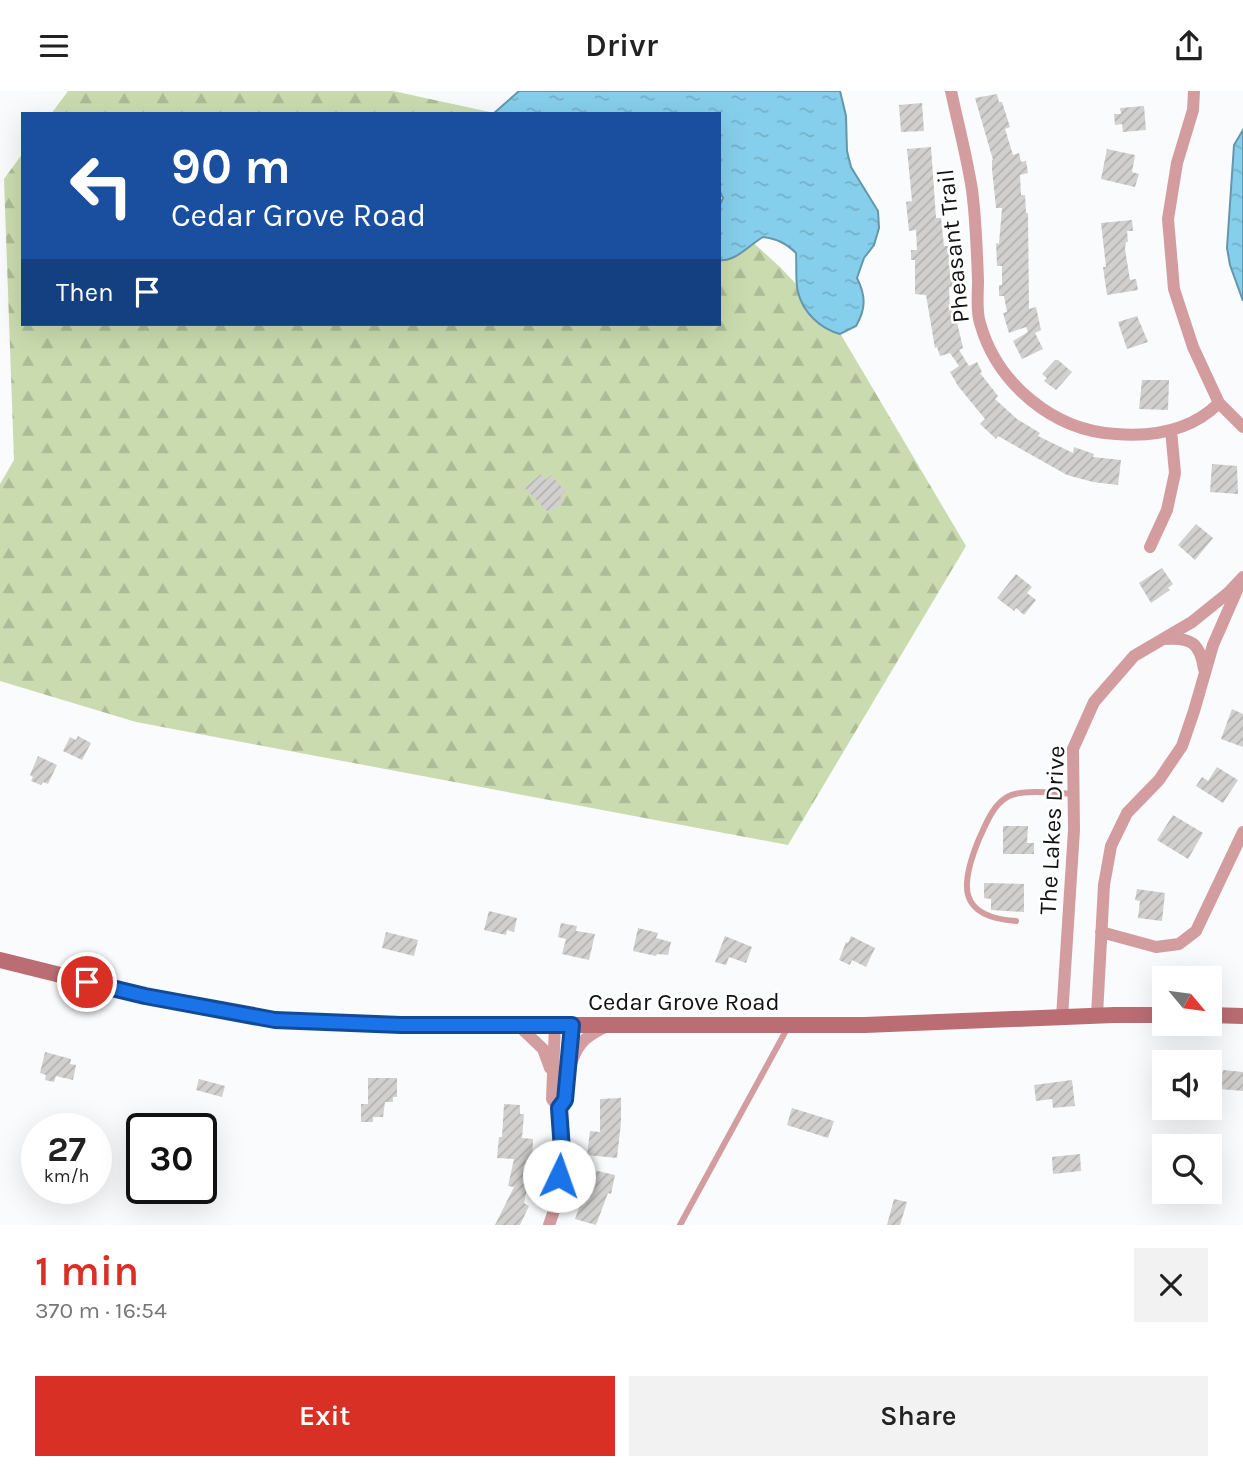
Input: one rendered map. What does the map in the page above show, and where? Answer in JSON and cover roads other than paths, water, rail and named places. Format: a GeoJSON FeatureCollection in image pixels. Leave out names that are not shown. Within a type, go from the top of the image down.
{"type":"FeatureCollection","features":[{"type":"Feature","properties":{"kind":"main road","name":"Cedar Grove Road"},"geometry":{"type":"LineString","coordinates":[[0,960],[145,996],[275,1020],[401,1025],[865,1025],[1152,1015]]}},
{"type":"Feature","properties":{"kind":"main road"},"geometry":{"type":"LineString","coordinates":[[1222,1015],[1243,1016]]}},
{"type":"Feature","properties":{"kind":"street","name":"Pheasant Trail"},"geometry":{"type":"LineString","coordinates":[[951,91],[972,189],[979,322],[994,355],[1022,394],[1061,421],[1097,433],[1144,436],[1183,427],[1207,415],[1219,403]]}},
{"type":"Feature","properties":{"kind":"street"},"geometry":{"type":"LineString","coordinates":[[1194,91],[1193,110],[1177,163],[1168,219],[1174,289],[1193,347],[1219,403],[1243,427]]}},
{"type":"Feature","properties":{"kind":"street"},"geometry":{"type":"LineString","coordinates":[[1150,547],[1167,510],[1175,473],[1171,430]]}},
{"type":"Feature","properties":{"kind":"street","name":"The Lakes Drive"},"geometry":{"type":"LineString","coordinates":[[1062,1017],[1074,830],[1073,748],[1094,702],[1134,656],[1192,622],[1243,577]]}},
{"type":"Feature","properties":{"kind":"street","name":"The Lakes Drive"},"geometry":{"type":"LineString","coordinates":[[1097,1016],[1104,885],[1111,846],[1127,813],[1159,780],[1182,746],[1213,645],[1243,577]]}},
{"type":"Feature","properties":{"kind":"street"},"geometry":{"type":"LineString","coordinates":[[1163,639],[1177,638],[1192,642],[1202,652],[1205,673]]}},
{"type":"Feature","properties":{"kind":"street"},"geometry":{"type":"LineString","coordinates":[[1101,932],[1156,947],[1179,944],[1196,931],[1243,832]]}},
{"type":"Feature","properties":{"kind":"street"},"geometry":{"type":"LineString","coordinates":[[518,1025],[543,1049],[553,1073]]}},
{"type":"Feature","properties":{"kind":"street"},"geometry":{"type":"LineString","coordinates":[[549,1225],[557,1202],[562,1150],[559,1108],[552,1099],[553,1073],[563,1025]]}},
{"type":"Feature","properties":{"kind":"street"},"geometry":{"type":"LineString","coordinates":[[559,1108],[565,1100],[568,1075],[563,1025]]}},
{"type":"Feature","properties":{"kind":"street"},"geometry":{"type":"LineString","coordinates":[[568,1075],[581,1042],[586,1036],[608,1025]]}},
{"type":"Feature","properties":{"kind":"lane"},"geometry":{"type":"LineString","coordinates":[[1016,921],[996,920],[979,912],[968,896],[965,879],[983,831],[998,804],[1013,795],[1073,794]]}},
{"type":"Feature","properties":{"kind":"lane"},"geometry":{"type":"LineString","coordinates":[[680,1225],[768,1068],[789,1025]]}},
{"type":"Feature","properties":{"kind":"water"},"geometry":{"type":"Polygon","coordinates":[[[519,91],[840,91],[846,116],[847,151],[851,167],[878,211],[879,228],[874,245],[864,258],[857,278],[864,302],[856,326],[840,334],[820,324],[808,313],[797,288],[796,253],[781,242],[763,237],[737,256],[721,260],[721,112],[495,112],[519,91]]]}},
{"type":"Feature","properties":{"kind":"water"},"geometry":{"type":"Polygon","coordinates":[[[1243,130],[1243,301],[1227,248],[1234,145],[1243,130]]]}}]}
